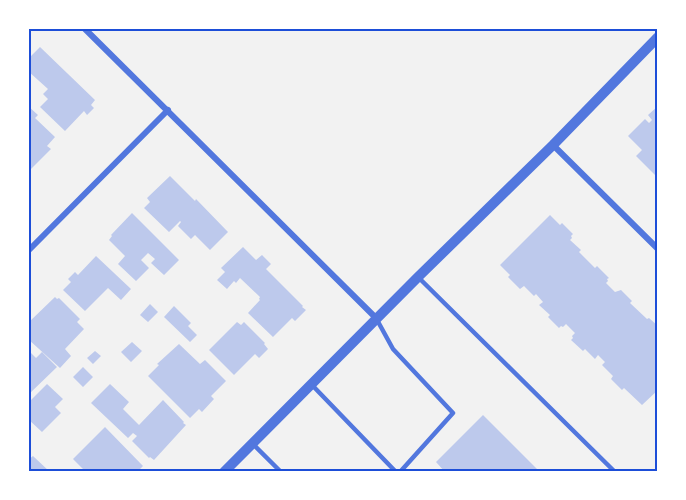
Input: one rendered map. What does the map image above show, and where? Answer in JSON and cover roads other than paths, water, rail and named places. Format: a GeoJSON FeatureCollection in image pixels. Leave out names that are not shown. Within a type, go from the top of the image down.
{"type":"FeatureCollection","features":[{"type":"Feature","properties":{"kind":"street"},"geometry":{"type":"LineString","coordinates":[[84,28],[376,318]]}},
{"type":"Feature","properties":{"kind":"street"},"geometry":{"type":"LineString","coordinates":[[224,471],[553,145],[657,37]]}},
{"type":"Feature","properties":{"kind":"street"},"geometry":{"type":"LineString","coordinates":[[28,251],[168,110]]}},
{"type":"Feature","properties":{"kind":"street"},"geometry":{"type":"LineString","coordinates":[[553,145],[657,249]]}},
{"type":"Feature","properties":{"kind":"lane"},"geometry":{"type":"LineString","coordinates":[[418,277],[615,471]]}},
{"type":"Feature","properties":{"kind":"lane"},"geometry":{"type":"LineString","coordinates":[[311,384],[398,471],[453,414],[393,349],[376,318]]}},
{"type":"Feature","properties":{"kind":"lane"},"geometry":{"type":"LineString","coordinates":[[252,443],[281,471]]}}]}
